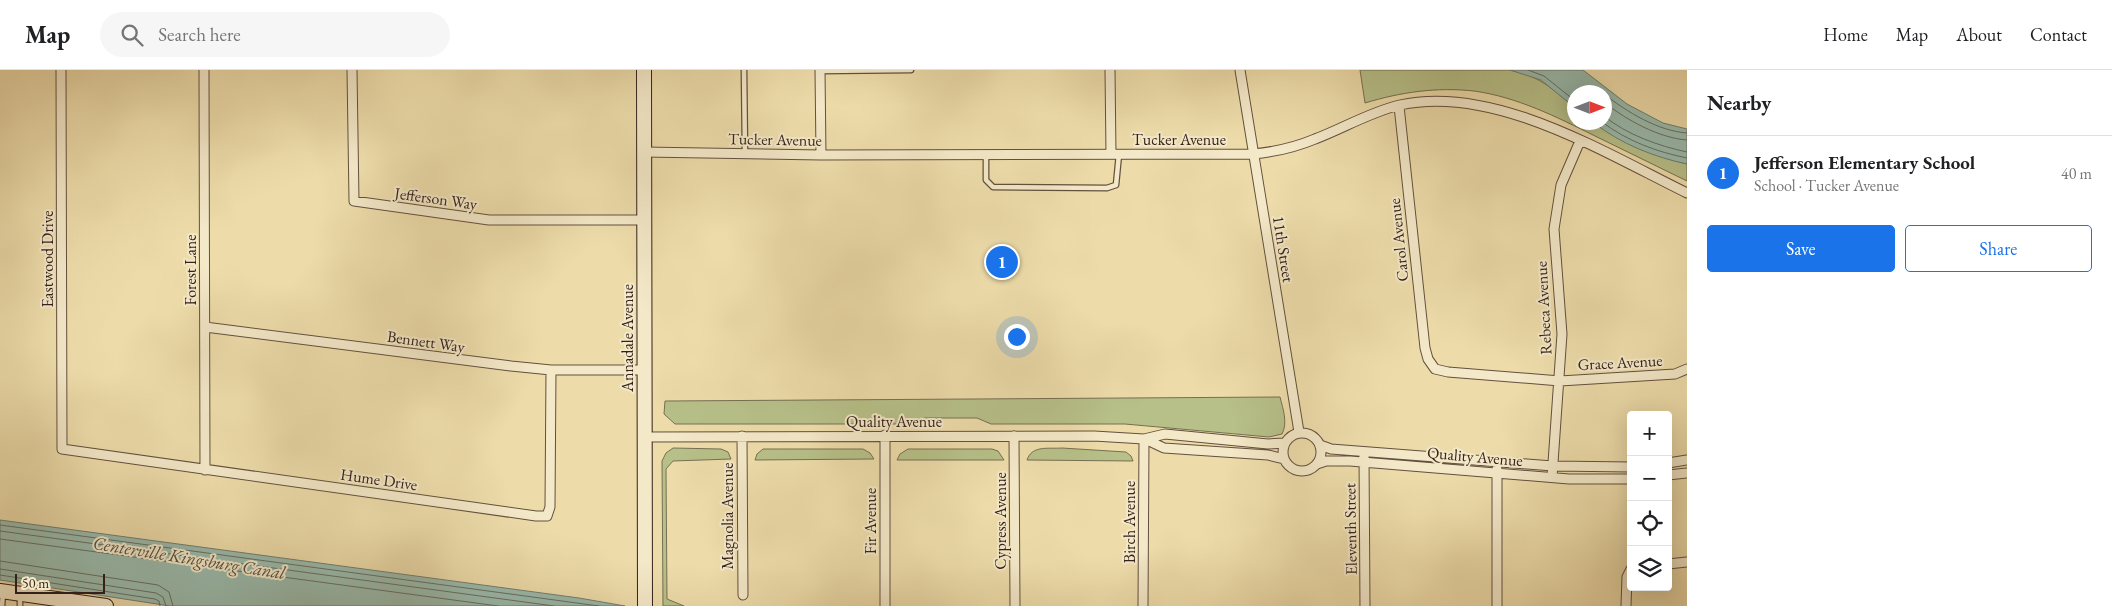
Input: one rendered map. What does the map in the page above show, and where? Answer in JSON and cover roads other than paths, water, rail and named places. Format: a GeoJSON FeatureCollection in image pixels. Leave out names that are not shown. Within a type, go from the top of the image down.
{"type":"FeatureCollection","features":[{"type":"Feature","properties":{"kind":"street","name":"Eastwood Drive"},"geometry":{"type":"LineString","coordinates":[[61,70],[62,448]]}},
{"type":"Feature","properties":{"kind":"street","name":"Forest Lane"},"geometry":{"type":"LineString","coordinates":[[204,70],[205,470]]}},
{"type":"Feature","properties":{"kind":"street","name":"Jefferson Way"},"geometry":{"type":"LineString","coordinates":[[352,70],[354,201],[488,220],[644,220]]}},
{"type":"Feature","properties":{"kind":"street","name":"Annadale Avenue"},"geometry":{"type":"LineString","coordinates":[[644,70],[645,606]]}},
{"type":"Feature","properties":{"kind":"street"},"geometry":{"type":"LineString","coordinates":[[820,70],[821,156]]}},
{"type":"Feature","properties":{"kind":"street"},"geometry":{"type":"LineString","coordinates":[[1110,70],[1115,154]]}},
{"type":"Feature","properties":{"kind":"street","name":"11th Street"},"geometry":{"type":"LineString","coordinates":[[1240,70],[1299,432]]}},
{"type":"Feature","properties":{"kind":"street","name":"Tucker Avenue"},"geometry":{"type":"LineString","coordinates":[[644,152],[821,156],[1253,154],[1271,152],[1315,139],[1368,116],[1399,106],[1414,103],[1448,102],[1508,112],[1545,124],[1687,193]]}},
{"type":"Feature","properties":{"kind":"street","name":"Carol Avenue"},"geometry":{"type":"LineString","coordinates":[[1399,106],[1425,348],[1428,359],[1435,369]]}},
{"type":"Feature","properties":{"kind":"street","name":"Rebeca Avenue"},"geometry":{"type":"LineString","coordinates":[[1552,477],[1562,334],[1554,229],[1561,185],[1580,141]]}},
{"type":"Feature","properties":{"kind":"street","name":"Bennett Way"},"geometry":{"type":"LineString","coordinates":[[205,327],[472,362],[551,370],[644,370]]}},
{"type":"Feature","properties":{"kind":"street","name":"Grace Avenue"},"geometry":{"type":"LineString","coordinates":[[1435,369],[1448,372],[1560,381],[1674,374],[1687,370]]}},
{"type":"Feature","properties":{"kind":"street","name":"Hume Drive"},"geometry":{"type":"LineString","coordinates":[[62,448],[205,470],[547,516],[550,507],[551,370]]}},
{"type":"Feature","properties":{"kind":"street"},"geometry":{"type":"LineString","coordinates":[[1299,432],[1311,434],[1320,445],[1321,454],[1317,464],[1308,470],[1291,468],[1284,459],[1284,443],[1293,434],[1299,432]]}},
{"type":"Feature","properties":{"kind":"street","name":"Quality Avenue"},"geometry":{"type":"LineString","coordinates":[[644,437],[1094,436],[1144,439],[1165,434],[1268,444],[1284,443]]}},
{"type":"Feature","properties":{"kind":"street","name":"Magnolia Avenue"},"geometry":{"type":"LineString","coordinates":[[742,436],[743,595]]}},
{"type":"Feature","properties":{"kind":"street","name":"Fir Avenue"},"geometry":{"type":"LineString","coordinates":[[885,436],[885,606]]}},
{"type":"Feature","properties":{"kind":"street","name":"Cypress Avenue"},"geometry":{"type":"LineString","coordinates":[[1014,436],[1015,606]]}},
{"type":"Feature","properties":{"kind":"street","name":"Quality Avenue"},"geometry":{"type":"LineString","coordinates":[[1144,439],[1164,448],[1268,456],[1284,459]]}},
{"type":"Feature","properties":{"kind":"street","name":"Birch Avenue"},"geometry":{"type":"LineString","coordinates":[[1143,606],[1144,439]]}},
{"type":"Feature","properties":{"kind":"street","name":"Quality Avenue"},"geometry":{"type":"LineString","coordinates":[[1320,445],[1331,449],[1553,466],[1627,466]]}},
{"type":"Feature","properties":{"kind":"street","name":"Eleventh Street"},"geometry":{"type":"LineString","coordinates":[[1364,451],[1365,606]]}},
{"type":"Feature","properties":{"kind":"street"},"geometry":{"type":"LineString","coordinates":[[1672,462],[1687,460]]}},
{"type":"Feature","properties":{"kind":"street","name":"Quality Avenue"},"geometry":{"type":"LineString","coordinates":[[1317,464],[1326,461],[1364,462],[1552,477],[1627,479]]}},
{"type":"Feature","properties":{"kind":"street"},"geometry":{"type":"LineString","coordinates":[[1497,461],[1497,606]]}},
{"type":"Feature","properties":{"kind":"street"},"geometry":{"type":"LineString","coordinates":[[1672,474],[1687,472]]}},
{"type":"Feature","properties":{"kind":"street"},"geometry":{"type":"LineString","coordinates":[[1672,564],[1687,562]]}},
{"type":"Feature","properties":{"kind":"street"},"geometry":{"type":"LineString","coordinates":[[1626,606],[1627,577]]}},
{"type":"Feature","properties":{"kind":"street"},"geometry":{"type":"LineString","coordinates":[[2,591],[20,600],[105,606]]}},
{"type":"Feature","properties":{"kind":"lane"},"geometry":{"type":"LineString","coordinates":[[744,70],[745,153]]}},
{"type":"Feature","properties":{"kind":"lane"},"geometry":{"type":"LineString","coordinates":[[820,70],[910,70]]}},
{"type":"Feature","properties":{"kind":"lane"},"geometry":{"type":"LineString","coordinates":[[986,155],[986,180],[993,187],[1107,188],[1116,186],[1118,181],[1115,154]]}},
{"type":"Feature","properties":{"kind":"lane"},"geometry":{"type":"LineString","coordinates":[[2,591],[2,606]]}},
{"type":"Feature","properties":{"kind":"water"},"geometry":{"type":"Polygon","coordinates":[[[1510,70],[1583,70],[1602,85],[1567,85],[1567,101],[1541,80],[1510,70]]]}},
{"type":"Feature","properties":{"kind":"water"},"geometry":{"type":"Polygon","coordinates":[[[1612,92],[1627,104],[1663,123],[1687,129],[1687,164],[1662,158],[1638,149],[1603,130],[1612,130],[1612,92]]]}},
{"type":"Feature","properties":{"kind":"water","name":"Centerville Kingsburg Canal"},"geometry":{"type":"Polygon","coordinates":[[[0,520],[579,598],[625,606],[170,606],[0,580],[0,520]]]}},
{"type":"Feature","properties":{"kind":"place","name":"Jefferson Elementary School"},"geometry":{"type":"Point","coordinates":[1002,262]}}]}
